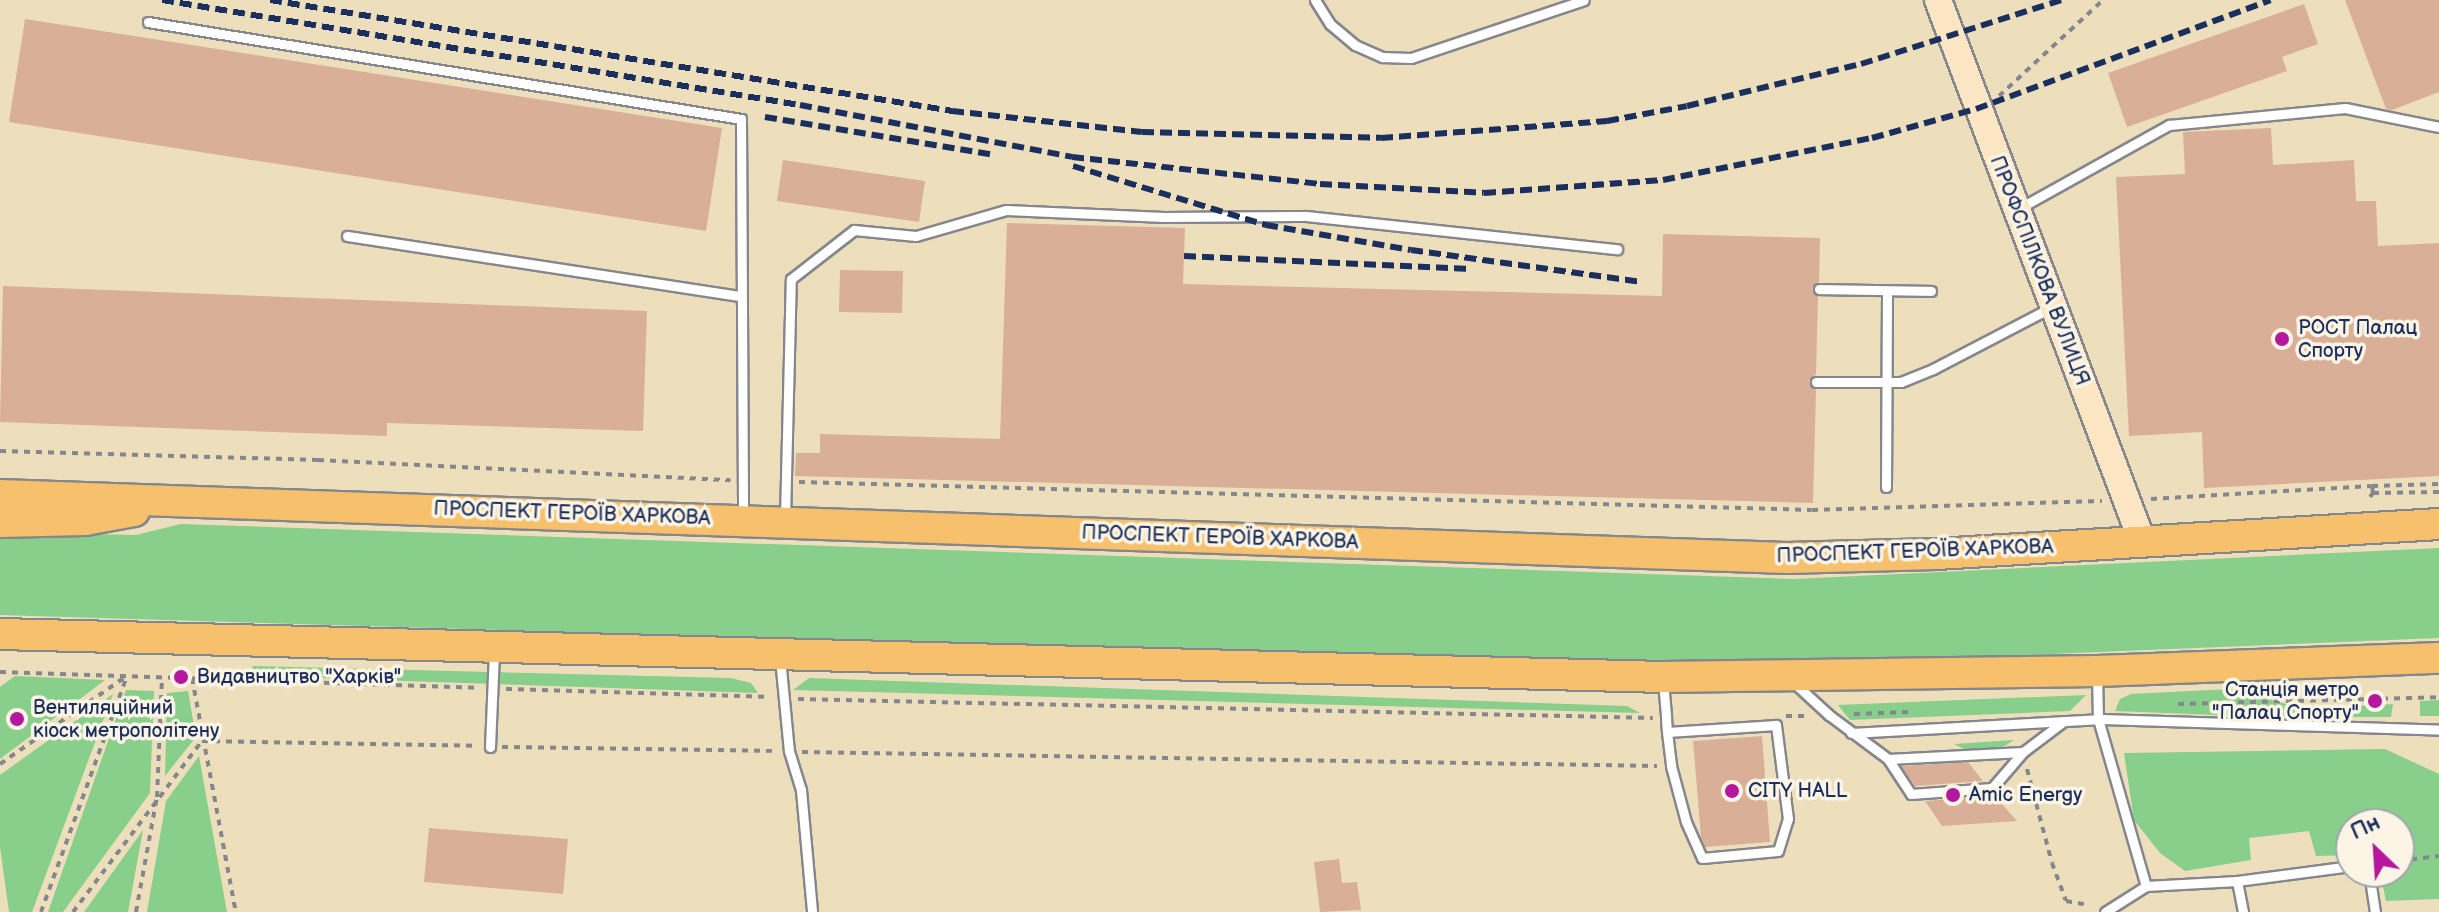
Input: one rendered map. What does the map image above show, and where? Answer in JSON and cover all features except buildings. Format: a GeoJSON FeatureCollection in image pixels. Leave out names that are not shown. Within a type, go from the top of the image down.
{"type":"FeatureCollection","features":[{"type":"Feature","properties":{"kind":"main road","name":"ПРОСПЕКТ ГЕРОЇВ ХАРКОВА"},"geometry":{"type":"LineString","coordinates":[[0,495],[1800,558],[2439,524]]}},
{"type":"Feature","properties":{"kind":"main road"},"geometry":{"type":"LineString","coordinates":[[0,508],[109,509],[167,500]]}},
{"type":"Feature","properties":{"kind":"main road"},"geometry":{"type":"LineString","coordinates":[[0,522],[101,519],[167,500]]}},
{"type":"Feature","properties":{"kind":"main road"},"geometry":{"type":"LineString","coordinates":[[0,634],[1662,677],[2097,671],[2439,658]]}},
{"type":"Feature","properties":{"kind":"main road"},"geometry":{"type":"LineString","coordinates":[[0,646],[58,635]]}},
{"type":"Feature","properties":{"kind":"street","name":"ПРОФСПІЛКОВА ВУЛИЦЯ"},"geometry":{"type":"LineString","coordinates":[[1938,0],[2142,541]]}},
{"type":"Feature","properties":{"kind":"lane"},"geometry":{"type":"LineString","coordinates":[[1315,0],[1330,24],[1355,45],[1382,57],[1411,58],[1584,0]]}},
{"type":"Feature","properties":{"kind":"lane"},"geometry":{"type":"LineString","coordinates":[[148,22],[741,119],[743,520]]}},
{"type":"Feature","properties":{"kind":"lane"},"geometry":{"type":"LineString","coordinates":[[2015,211],[2169,125],[2345,108],[2439,127]]}},
{"type":"Feature","properties":{"kind":"lane"},"geometry":{"type":"LineString","coordinates":[[785,521],[791,279],[854,230],[916,236],[1006,210],[1164,217],[1306,216],[1617,249]]}},
{"type":"Feature","properties":{"kind":"lane"},"geometry":{"type":"LineString","coordinates":[[347,236],[741,296]]}},
{"type":"Feature","properties":{"kind":"lane"},"geometry":{"type":"LineString","coordinates":[[1819,289],[1931,291]]}},
{"type":"Feature","properties":{"kind":"lane"},"geometry":{"type":"LineString","coordinates":[[1886,487],[1887,291]]}},
{"type":"Feature","properties":{"kind":"lane"},"geometry":{"type":"LineString","coordinates":[[1816,382],[1887,384],[1933,369],[2053,306]]}},
{"type":"Feature","properties":{"kind":"lane"},"geometry":{"type":"LineString","coordinates":[[490,747],[495,648]]}},
{"type":"Feature","properties":{"kind":"lane"},"geometry":{"type":"LineString","coordinates":[[780,655],[789,751],[801,790],[812,912]]}},
{"type":"Feature","properties":{"kind":"lane"},"geometry":{"type":"LineString","coordinates":[[2097,671],[2098,719],[2146,886]]}},
{"type":"Feature","properties":{"kind":"lane"},"geometry":{"type":"LineString","coordinates":[[1662,677],[1667,732],[1671,766],[1686,822],[1702,858],[1778,851],[1788,819],[1776,725],[1667,732]]}},
{"type":"Feature","properties":{"kind":"lane"},"geometry":{"type":"LineString","coordinates":[[1788,677],[1851,733],[1888,759],[1911,794],[1992,788],[2023,752],[2064,721]]}},
{"type":"Feature","properties":{"kind":"lane"},"geometry":{"type":"LineString","coordinates":[[1851,733],[2098,719],[2439,730]]}},
{"type":"Feature","properties":{"kind":"lane"},"geometry":{"type":"LineString","coordinates":[[1888,759],[2023,752]]}},
{"type":"Feature","properties":{"kind":"lane"},"geometry":{"type":"LineString","coordinates":[[2105,912],[2146,886],[2237,881],[2335,868]]}},
{"type":"Feature","properties":{"kind":"lane"},"geometry":{"type":"LineString","coordinates":[[2237,881],[2243,912]]}},
{"type":"Feature","properties":{"kind":"lane"},"geometry":{"type":"LineString","coordinates":[[2371,888],[2375,912]]}},
{"type":"Feature","properties":{"kind":"path"},"geometry":{"type":"LineString","coordinates":[[1991,104],[2103,0]]}},
{"type":"Feature","properties":{"kind":"path"},"geometry":{"type":"LineString","coordinates":[[0,451],[318,460],[744,480]]}},
{"type":"Feature","properties":{"kind":"path"},"geometry":{"type":"LineString","coordinates":[[786,481],[1812,510],[2439,492]]}},
{"type":"Feature","properties":{"kind":"path"},"geometry":{"type":"LineString","coordinates":[[2372,492],[2439,484]]}},
{"type":"Feature","properties":{"kind":"path"},"geometry":{"type":"LineString","coordinates":[[0,672],[783,698],[1666,718]]}},
{"type":"Feature","properties":{"kind":"path"},"geometry":{"type":"LineString","coordinates":[[0,764],[127,676]]}},
{"type":"Feature","properties":{"kind":"path"},"geometry":{"type":"LineString","coordinates":[[41,912],[127,676]]}},
{"type":"Feature","properties":{"kind":"path"},"geometry":{"type":"LineString","coordinates":[[136,912],[157,797],[162,677]]}},
{"type":"Feature","properties":{"kind":"path"},"geometry":{"type":"LineString","coordinates":[[192,678],[236,912]]}},
{"type":"Feature","properties":{"kind":"path"},"geometry":{"type":"LineString","coordinates":[[2175,704],[2439,697]]}},
{"type":"Feature","properties":{"kind":"path"},"geometry":{"type":"LineString","coordinates":[[73,912],[202,741]]}},
{"type":"Feature","properties":{"kind":"path"},"geometry":{"type":"LineString","coordinates":[[202,741],[1671,766]]}},
{"type":"Feature","properties":{"kind":"path"},"geometry":{"type":"LineString","coordinates":[[2023,752],[2052,863],[2066,901],[2089,905]]}},
{"type":"Feature","properties":{"kind":"path"},"geometry":{"type":"LineString","coordinates":[[2415,859],[2439,856]]}},
{"type":"Feature","properties":{"kind":"green space"},"geometry":{"type":"Polygon","coordinates":[[[181,524],[1794,579],[2439,548],[2439,638],[1804,664],[1593,663],[0,615],[0,532],[136,535],[181,524]]]}},
{"type":"Feature","properties":{"kind":"green space"},"geometry":{"type":"Polygon","coordinates":[[[252,666],[731,678],[751,683],[758,693],[257,676],[252,666]]]}},
{"type":"Feature","properties":{"kind":"green space"},"geometry":{"type":"Polygon","coordinates":[[[15,676],[105,680],[0,759],[0,687],[15,676]]]}},
{"type":"Feature","properties":{"kind":"green space"},"geometry":{"type":"Polygon","coordinates":[[[809,678],[1627,706],[1640,713],[793,690],[809,678]]]}},
{"type":"Feature","properties":{"kind":"green space"},"geometry":{"type":"Polygon","coordinates":[[[2231,689],[2304,709],[2393,704],[2391,717],[2266,717],[2115,711],[2120,699],[2131,694],[2231,689]]]}},
{"type":"Feature","properties":{"kind":"green space"},"geometry":{"type":"Polygon","coordinates":[[[126,690],[154,691],[150,793],[63,912],[48,912],[126,690]]]}},
{"type":"Feature","properties":{"kind":"green space"},"geometry":{"type":"Polygon","coordinates":[[[188,691],[196,737],[165,776],[167,693],[188,691]]]}},
{"type":"Feature","properties":{"kind":"green space"},"geometry":{"type":"Polygon","coordinates":[[[113,694],[32,912],[9,912],[0,847],[0,775],[113,694]]]}},
{"type":"Feature","properties":{"kind":"green space"},"geometry":{"type":"Polygon","coordinates":[[[2086,695],[2070,711],[1850,720],[1838,705],[2086,695]]]}},
{"type":"Feature","properties":{"kind":"green space"},"geometry":{"type":"Polygon","coordinates":[[[2439,700],[2439,716],[2420,716],[2420,701],[2439,700]]]}},
{"type":"Feature","properties":{"kind":"green space"},"geometry":{"type":"Polygon","coordinates":[[[2014,740],[1998,750],[1970,752],[1954,744],[2014,740]]]}},
{"type":"Feature","properties":{"kind":"green space"},"geometry":{"type":"Polygon","coordinates":[[[2385,749],[2439,774],[2439,899],[2386,901],[2383,888],[2415,888],[2415,808],[2335,808],[2335,855],[2316,856],[2309,831],[2249,838],[2251,860],[2185,871],[2160,853],[2134,820],[2124,753],[2385,749]]]}},
{"type":"Feature","properties":{"kind":"green space"},"geometry":{"type":"Polygon","coordinates":[[[199,756],[227,912],[147,912],[166,801],[199,756]]]}},
{"type":"Feature","properties":{"kind":"green space"},"geometry":{"type":"Polygon","coordinates":[[[143,830],[128,912],[84,912],[143,830]]]}},
{"type":"Feature","properties":{"kind":"railway"},"geometry":{"type":"LineString","coordinates":[[162,0],[800,105],[1072,157],[1320,184],[1484,193],[1663,180],[1872,138],[1976,109],[2271,0]]}},
{"type":"Feature","properties":{"kind":"railway"},"geometry":{"type":"LineString","coordinates":[[270,0],[952,111],[1142,132],[1381,138],[1607,121],[1687,106],[1861,64],[2061,0]]}},
{"type":"Feature","properties":{"kind":"railway"},"geometry":{"type":"LineString","coordinates":[[765,117],[995,155]]}},
{"type":"Feature","properties":{"kind":"railway"},"geometry":{"type":"LineString","coordinates":[[1073,166],[1266,225],[1411,250],[1642,282]]}},
{"type":"Feature","properties":{"kind":"railway"},"geometry":{"type":"LineString","coordinates":[[1184,256],[1471,269]]}},
{"type":"Feature","properties":{"kind":"place","name":"РОСТ Палац Спорту"},"geometry":{"type":"Point","coordinates":[2282,339]}},
{"type":"Feature","properties":{"kind":"place","name":"Видавництво \"Харків\""},"geometry":{"type":"Point","coordinates":[181,677]}},
{"type":"Feature","properties":{"kind":"place","name":"Станція метро \"Палац Спорту\""},"geometry":{"type":"Point","coordinates":[2375,701]}},
{"type":"Feature","properties":{"kind":"place","name":"Вентиляційний кіоск метрополітену"},"geometry":{"type":"Point","coordinates":[17,719]}},
{"type":"Feature","properties":{"kind":"place","name":"CITY HALL"},"geometry":{"type":"Point","coordinates":[1732,791]}},
{"type":"Feature","properties":{"kind":"place","name":"Amic Energy"},"geometry":{"type":"Point","coordinates":[1953,795]}}]}
